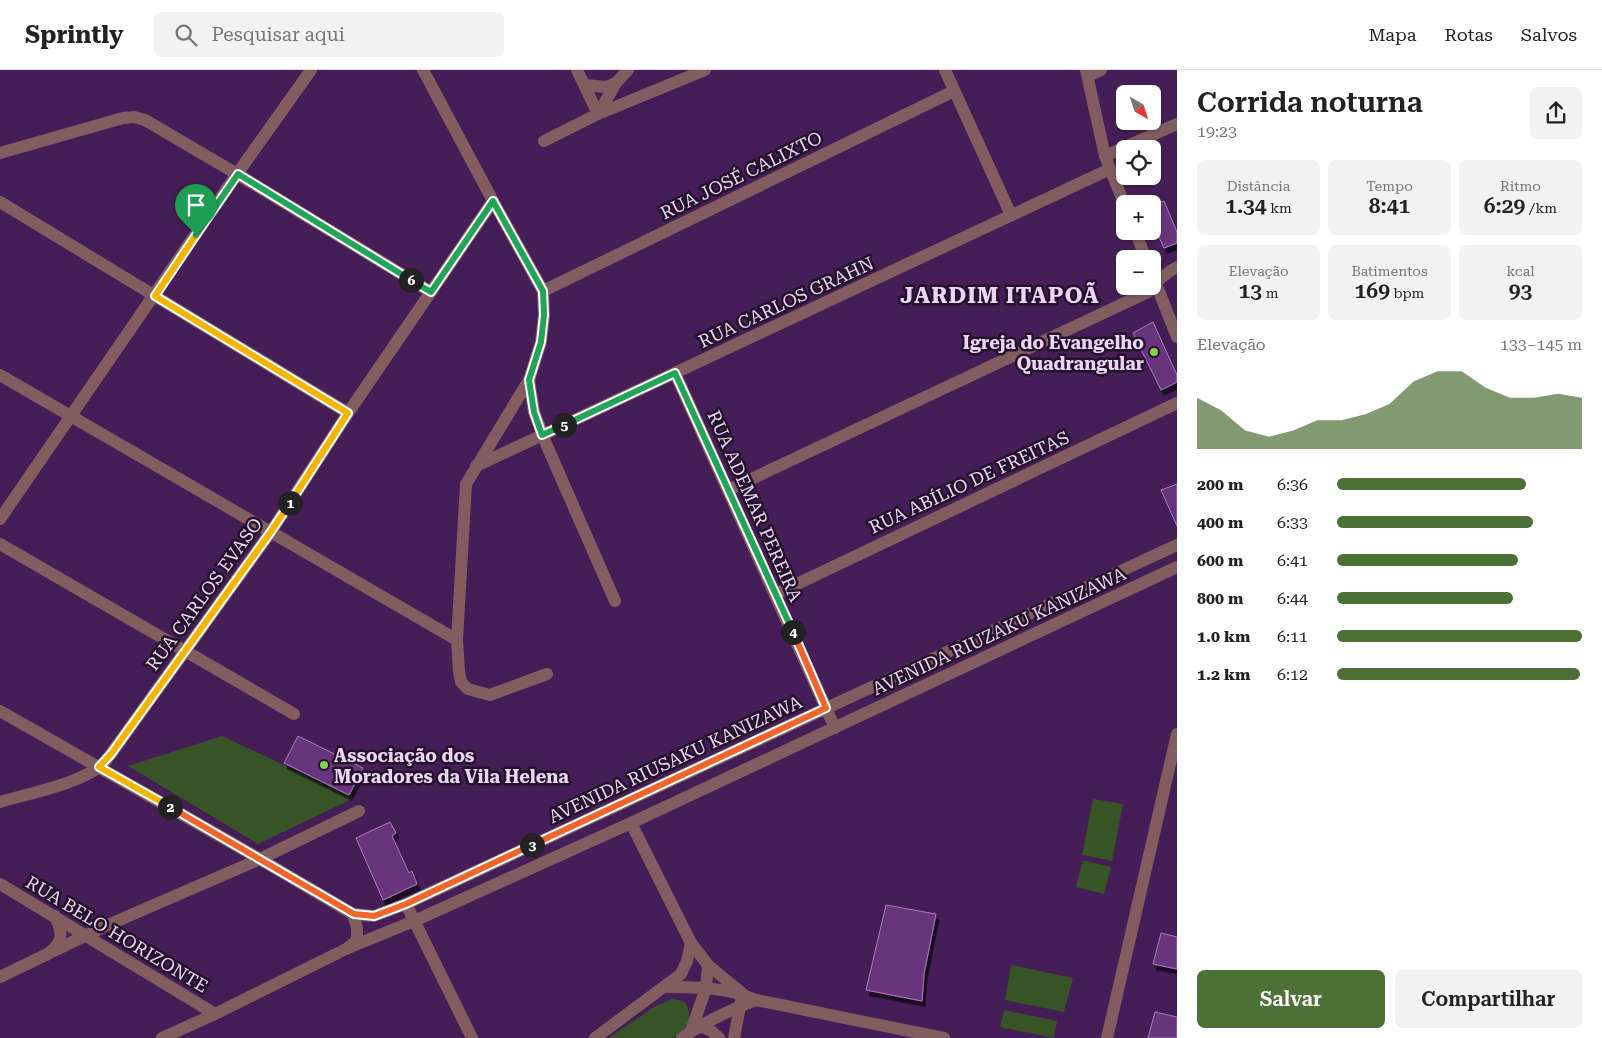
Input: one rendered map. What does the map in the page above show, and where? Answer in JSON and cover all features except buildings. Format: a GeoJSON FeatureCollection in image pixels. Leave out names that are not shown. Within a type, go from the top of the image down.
{"type":"FeatureCollection","features":[{"type":"Feature","properties":{"kind":"street"},"geometry":{"type":"LineString","coordinates":[[0,519],[311,70]]}},
{"type":"Feature","properties":{"kind":"street"},"geometry":{"type":"LineString","coordinates":[[423,70],[543,291],[544,315],[541,342],[529,380],[466,484],[457,640],[459,672],[462,682],[468,689],[490,695],[547,674]]}},
{"type":"Feature","properties":{"kind":"street"},"geometry":{"type":"LineString","coordinates":[[577,70],[598,114]]}},
{"type":"Feature","properties":{"kind":"street"},"geometry":{"type":"LineString","coordinates":[[598,114],[616,83],[628,70]]}},
{"type":"Feature","properties":{"kind":"street"},"geometry":{"type":"LineString","coordinates":[[674,70],[683,76],[689,77]]}},
{"type":"Feature","properties":{"kind":"street"},"geometry":{"type":"LineString","coordinates":[[544,141],[598,114],[706,70]]}},
{"type":"Feature","properties":{"kind":"street"},"geometry":{"type":"LineString","coordinates":[[945,70],[1011,215]]}},
{"type":"Feature","properties":{"kind":"street"},"geometry":{"type":"LineString","coordinates":[[1101,70],[1087,73],[1105,156],[1121,195]]}},
{"type":"Feature","properties":{"kind":"street"},"geometry":{"type":"LineString","coordinates":[[585,85],[606,87],[616,83]]}},
{"type":"Feature","properties":{"kind":"street","name":"RUA JOSÉ CALIXTO"},"geometry":{"type":"LineString","coordinates":[[543,291],[954,92]]}},
{"type":"Feature","properties":{"kind":"street"},"geometry":{"type":"LineString","coordinates":[[0,153],[123,118],[134,117],[145,120],[238,174],[431,292]]}},
{"type":"Feature","properties":{"kind":"street"},"geometry":{"type":"LineString","coordinates":[[1105,156],[1177,124]]}},
{"type":"Feature","properties":{"kind":"street","name":"RUA CARLOS GRAHN"},"geometry":{"type":"LineString","coordinates":[[476,466],[1110,169]]}},
{"type":"Feature","properties":{"kind":"street","name":"RUA CARLOS EVASO"},"geometry":{"type":"LineString","coordinates":[[0,802],[81,778],[99,767],[111,754],[270,533],[348,413],[493,201]]}},
{"type":"Feature","properties":{"kind":"street"},"geometry":{"type":"LineString","coordinates":[[0,202],[348,413]]}},
{"type":"Feature","properties":{"kind":"street"},"geometry":{"type":"LineString","coordinates":[[1161,275],[1177,267]]}},
{"type":"Feature","properties":{"kind":"street"},"geometry":{"type":"LineString","coordinates":[[728,490],[1142,295]]}},
{"type":"Feature","properties":{"kind":"street"},"geometry":{"type":"LineString","coordinates":[[1161,295],[1177,337]]}},
{"type":"Feature","properties":{"kind":"street","name":"RUA ADEMAR PEREIRA"},"geometry":{"type":"LineString","coordinates":[[675,373],[826,708]]}},
{"type":"Feature","properties":{"kind":"street"},"geometry":{"type":"LineString","coordinates":[[0,375],[457,640]]}},
{"type":"Feature","properties":{"kind":"street"},"geometry":{"type":"LineString","coordinates":[[529,380],[534,412],[542,435],[615,601]]}},
{"type":"Feature","properties":{"kind":"street","name":"RUA ABÍLIO DE FREITAS"},"geometry":{"type":"LineString","coordinates":[[776,594],[1177,403]]}},
{"type":"Feature","properties":{"kind":"street"},"geometry":{"type":"LineString","coordinates":[[0,544],[294,714]]}},
{"type":"Feature","properties":{"kind":"street","name":"AVENIDA RIUSAKU KANIZAWA"},"geometry":{"type":"LineString","coordinates":[[354,914],[374,916],[406,904],[1177,545]]}},
{"type":"Feature","properties":{"kind":"street","name":"AVENIDA RIUZAKU KANIZAWA"},"geometry":{"type":"LineString","coordinates":[[162,1038],[348,948],[414,921],[631,823],[1177,566]]}},
{"type":"Feature","properties":{"kind":"street"},"geometry":{"type":"LineString","coordinates":[[826,708],[835,728]]}},
{"type":"Feature","properties":{"kind":"street"},"geometry":{"type":"LineString","coordinates":[[0,711],[354,914],[358,928],[357,940],[348,948]]}},
{"type":"Feature","properties":{"kind":"street"},"geometry":{"type":"LineString","coordinates":[[1107,1038],[1177,734]]}},
{"type":"Feature","properties":{"kind":"street"},"geometry":{"type":"LineString","coordinates":[[0,977],[86,935],[260,859],[359,811]]}},
{"type":"Feature","properties":{"kind":"street"},"geometry":{"type":"LineString","coordinates":[[631,823],[691,943],[739,998],[734,1038]]}},
{"type":"Feature","properties":{"kind":"street","name":"RUA BELO HORIZONTE"},"geometry":{"type":"LineString","coordinates":[[0,884],[56,916],[215,1014]]}},
{"type":"Feature","properties":{"kind":"street"},"geometry":{"type":"LineString","coordinates":[[406,904],[472,1038]]}},
{"type":"Feature","properties":{"kind":"street"},"geometry":{"type":"LineString","coordinates":[[46,955],[60,942],[60,927],[56,916]]}},
{"type":"Feature","properties":{"kind":"street"},"geometry":{"type":"LineString","coordinates":[[595,1038],[680,974],[687,961],[691,943]]}},
{"type":"Feature","properties":{"kind":"street"},"geometry":{"type":"LineString","coordinates":[[692,1027],[706,988],[708,964]]}},
{"type":"Feature","properties":{"kind":"street"},"geometry":{"type":"LineString","coordinates":[[665,987],[706,988],[739,998],[756,1000],[895,1033],[944,1038]]}},
{"type":"Feature","properties":{"kind":"street"},"geometry":{"type":"LineString","coordinates":[[665,987],[682,989],[691,995],[697,1003],[692,1027]]}},
{"type":"Feature","properties":{"kind":"street"},"geometry":{"type":"LineString","coordinates":[[692,1027],[739,998]]}},
{"type":"Feature","properties":{"kind":"street"},"geometry":{"type":"LineString","coordinates":[[692,1027],[710,1030],[719,1038]]}},
{"type":"Feature","properties":{"kind":"green space"},"geometry":{"type":"Polygon","coordinates":[[[222,736],[354,798],[258,844],[128,766],[222,736]]]}},
{"type":"Feature","properties":{"kind":"green space"},"geometry":{"type":"Polygon","coordinates":[[[1093,799],[1123,804],[1112,861],[1082,855],[1093,799]]]}},
{"type":"Feature","properties":{"kind":"green space"},"geometry":{"type":"Polygon","coordinates":[[[1083,860],[1111,867],[1104,894],[1076,887],[1083,860]]]}},
{"type":"Feature","properties":{"kind":"green space"},"geometry":{"type":"Polygon","coordinates":[[[1011,965],[1073,978],[1064,1012],[1005,1000],[1011,965]]]}},
{"type":"Feature","properties":{"kind":"green space"},"geometry":{"type":"Polygon","coordinates":[[[672,999],[684,1001],[689,1012],[686,1026],[673,1038],[609,1038],[654,1007],[672,999]]]}},
{"type":"Feature","properties":{"kind":"green space"},"geometry":{"type":"Polygon","coordinates":[[[1004,1010],[1057,1021],[1054,1038],[1000,1027],[1004,1010]]]}},
{"type":"Feature","properties":{"kind":"place","name":"Igreja do Evangelho Quadrangular"},"geometry":{"type":"Point","coordinates":[1154,352]}},
{"type":"Feature","properties":{"kind":"place","name":"Associação dos Moradores da Vila Helena"},"geometry":{"type":"Point","coordinates":[324,765]}},
{"type":"Feature","properties":{"kind":"district","name":"JARDIM ITAPOÃ"},"geometry":{"type":"Point","coordinates":[1000,295]}},
{"type":"Feature","properties":{"kind":"route"},"geometry":{"type":"LineString","coordinates":[[238,174],[431,292],[493,201],[543,291],[544,315],[541,342],[529,380],[534,412],[542,435],[675,373],[826,708],[406,904],[374,916],[354,914],[99,767],[111,754],[270,533],[348,413],[155,296],[196,235],[238,174]]}}]}
